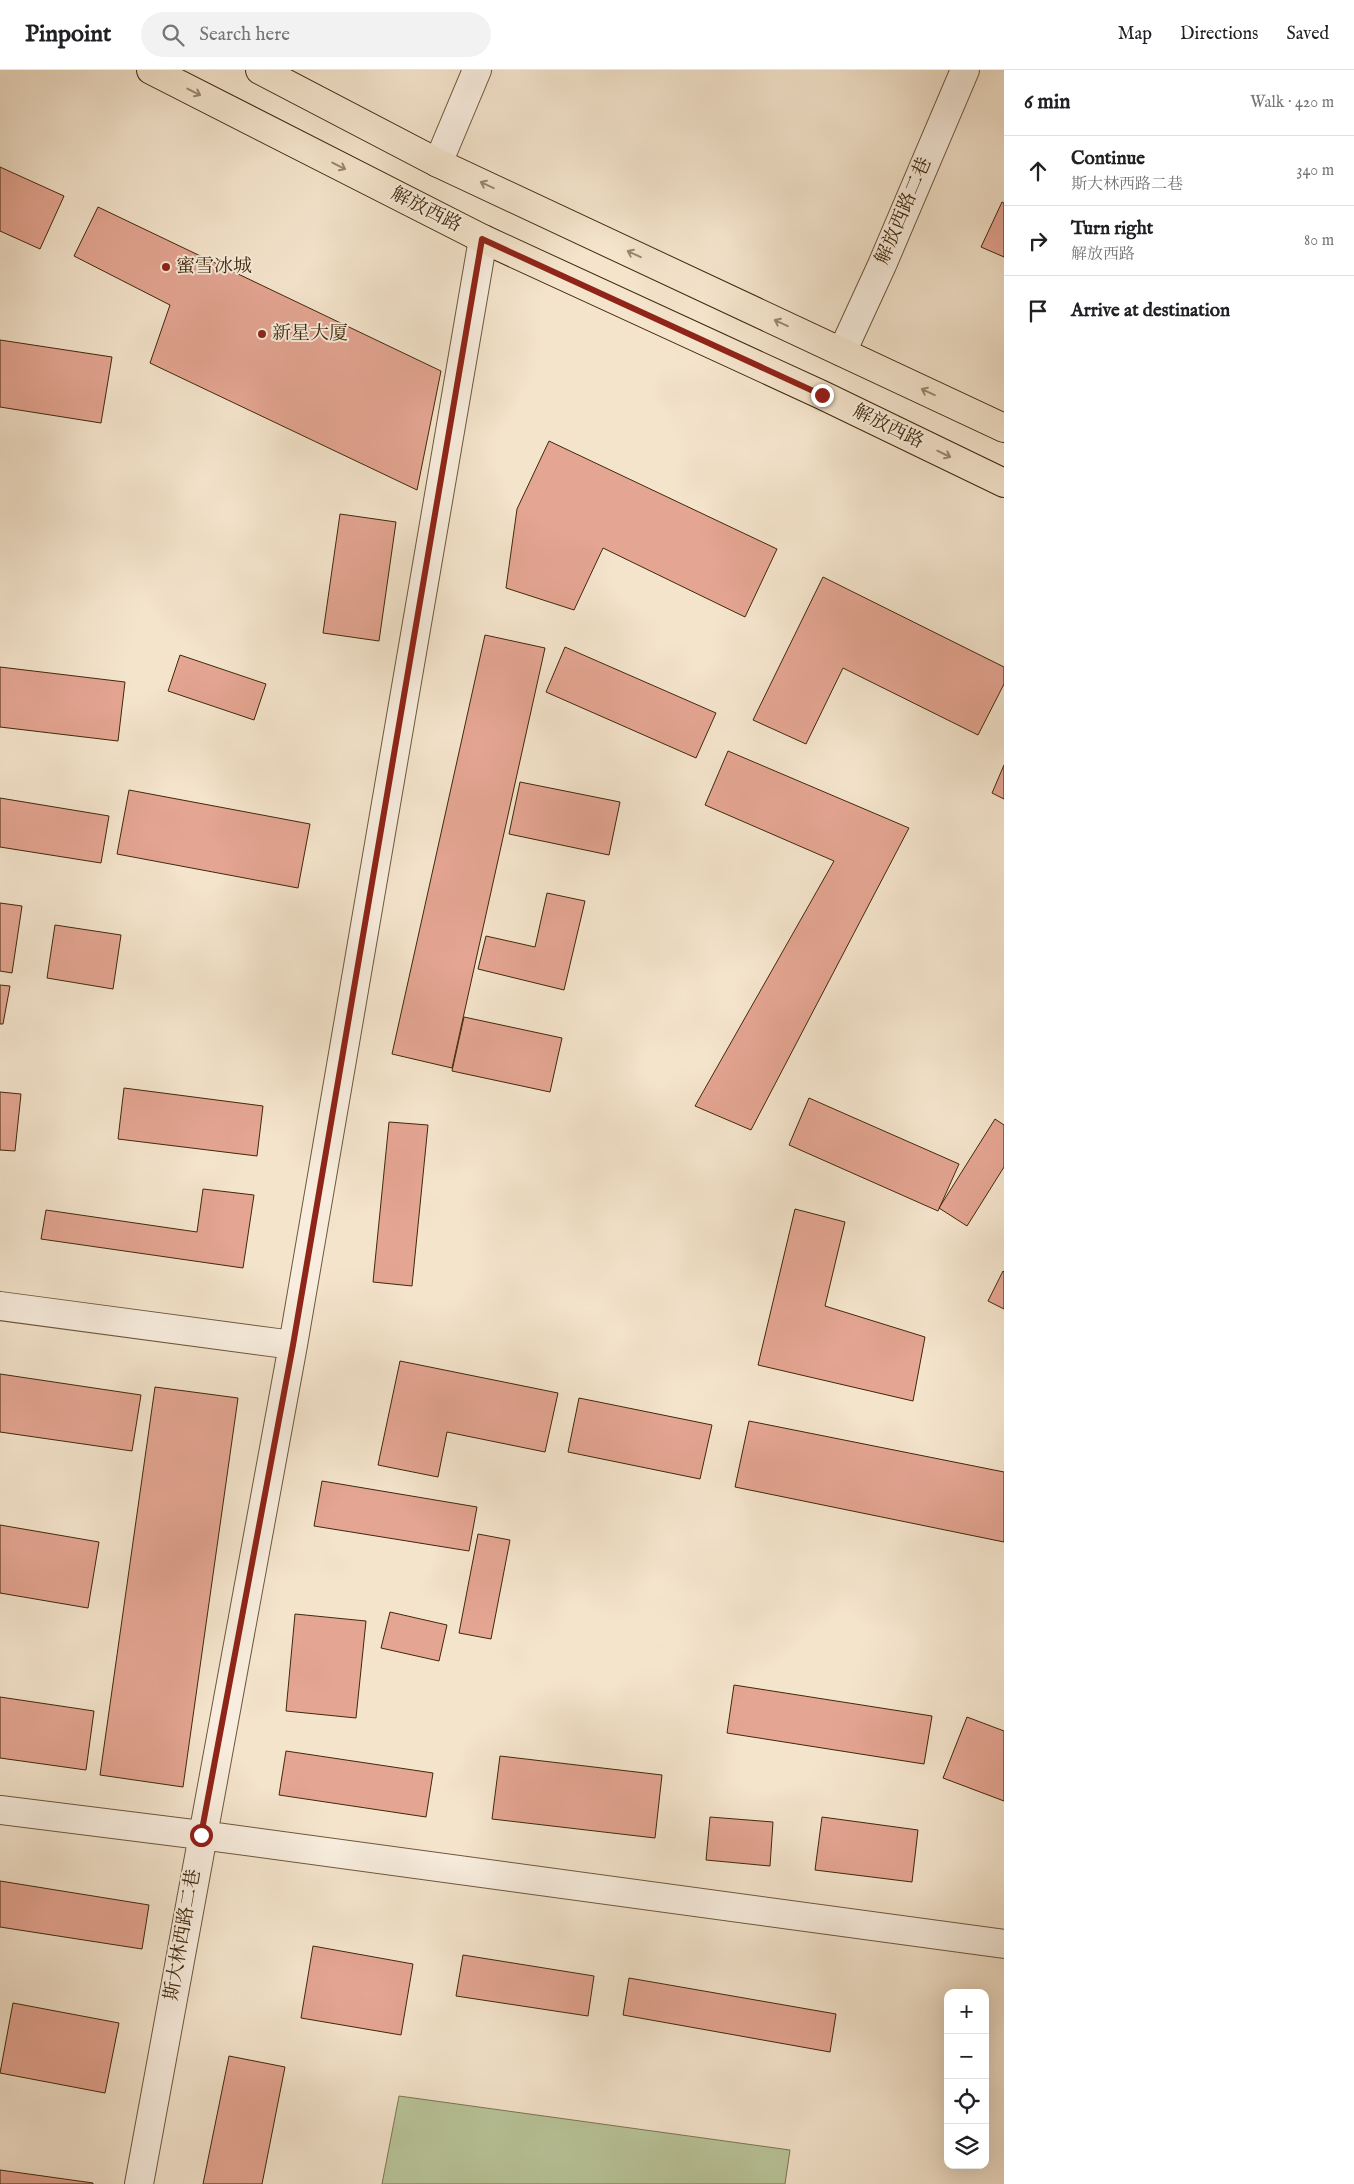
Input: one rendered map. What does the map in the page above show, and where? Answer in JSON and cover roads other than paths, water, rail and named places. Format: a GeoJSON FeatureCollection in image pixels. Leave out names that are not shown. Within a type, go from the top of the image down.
{"type":"FeatureCollection","features":[{"type":"Feature","properties":{"kind":"main road","name":"解放西路"},"geometry":{"type":"LineString","coordinates":[[151,70],[482,239],[822,395],[1004,483]]}},
{"type":"Feature","properties":{"kind":"main road"},"geometry":{"type":"LineString","coordinates":[[260,70],[438,163],[1004,428]]}},
{"type":"Feature","properties":{"kind":"street"},"geometry":{"type":"LineString","coordinates":[[438,163],[477,70]]}},
{"type":"Feature","properties":{"kind":"street","name":"解放西路二巷"},"geometry":{"type":"LineString","coordinates":[[842,352],[882,265],[964,70]]}},
{"type":"Feature","properties":{"kind":"street","name":"斯大林西路二巷"},"geometry":{"type":"LineString","coordinates":[[139,2184],[201,1835],[293,1345],[482,239]]}},
{"type":"Feature","properties":{"kind":"street"},"geometry":{"type":"LineString","coordinates":[[0,1306],[293,1345]]}},
{"type":"Feature","properties":{"kind":"street"},"geometry":{"type":"LineString","coordinates":[[0,1810],[201,1835],[1004,1944]]}},
{"type":"Feature","properties":{"kind":"place","name":"蜜雪冰城"},"geometry":{"type":"Point","coordinates":[166,267]}},
{"type":"Feature","properties":{"kind":"place","name":"新星大厦"},"geometry":{"type":"Point","coordinates":[262,334]}}]}
